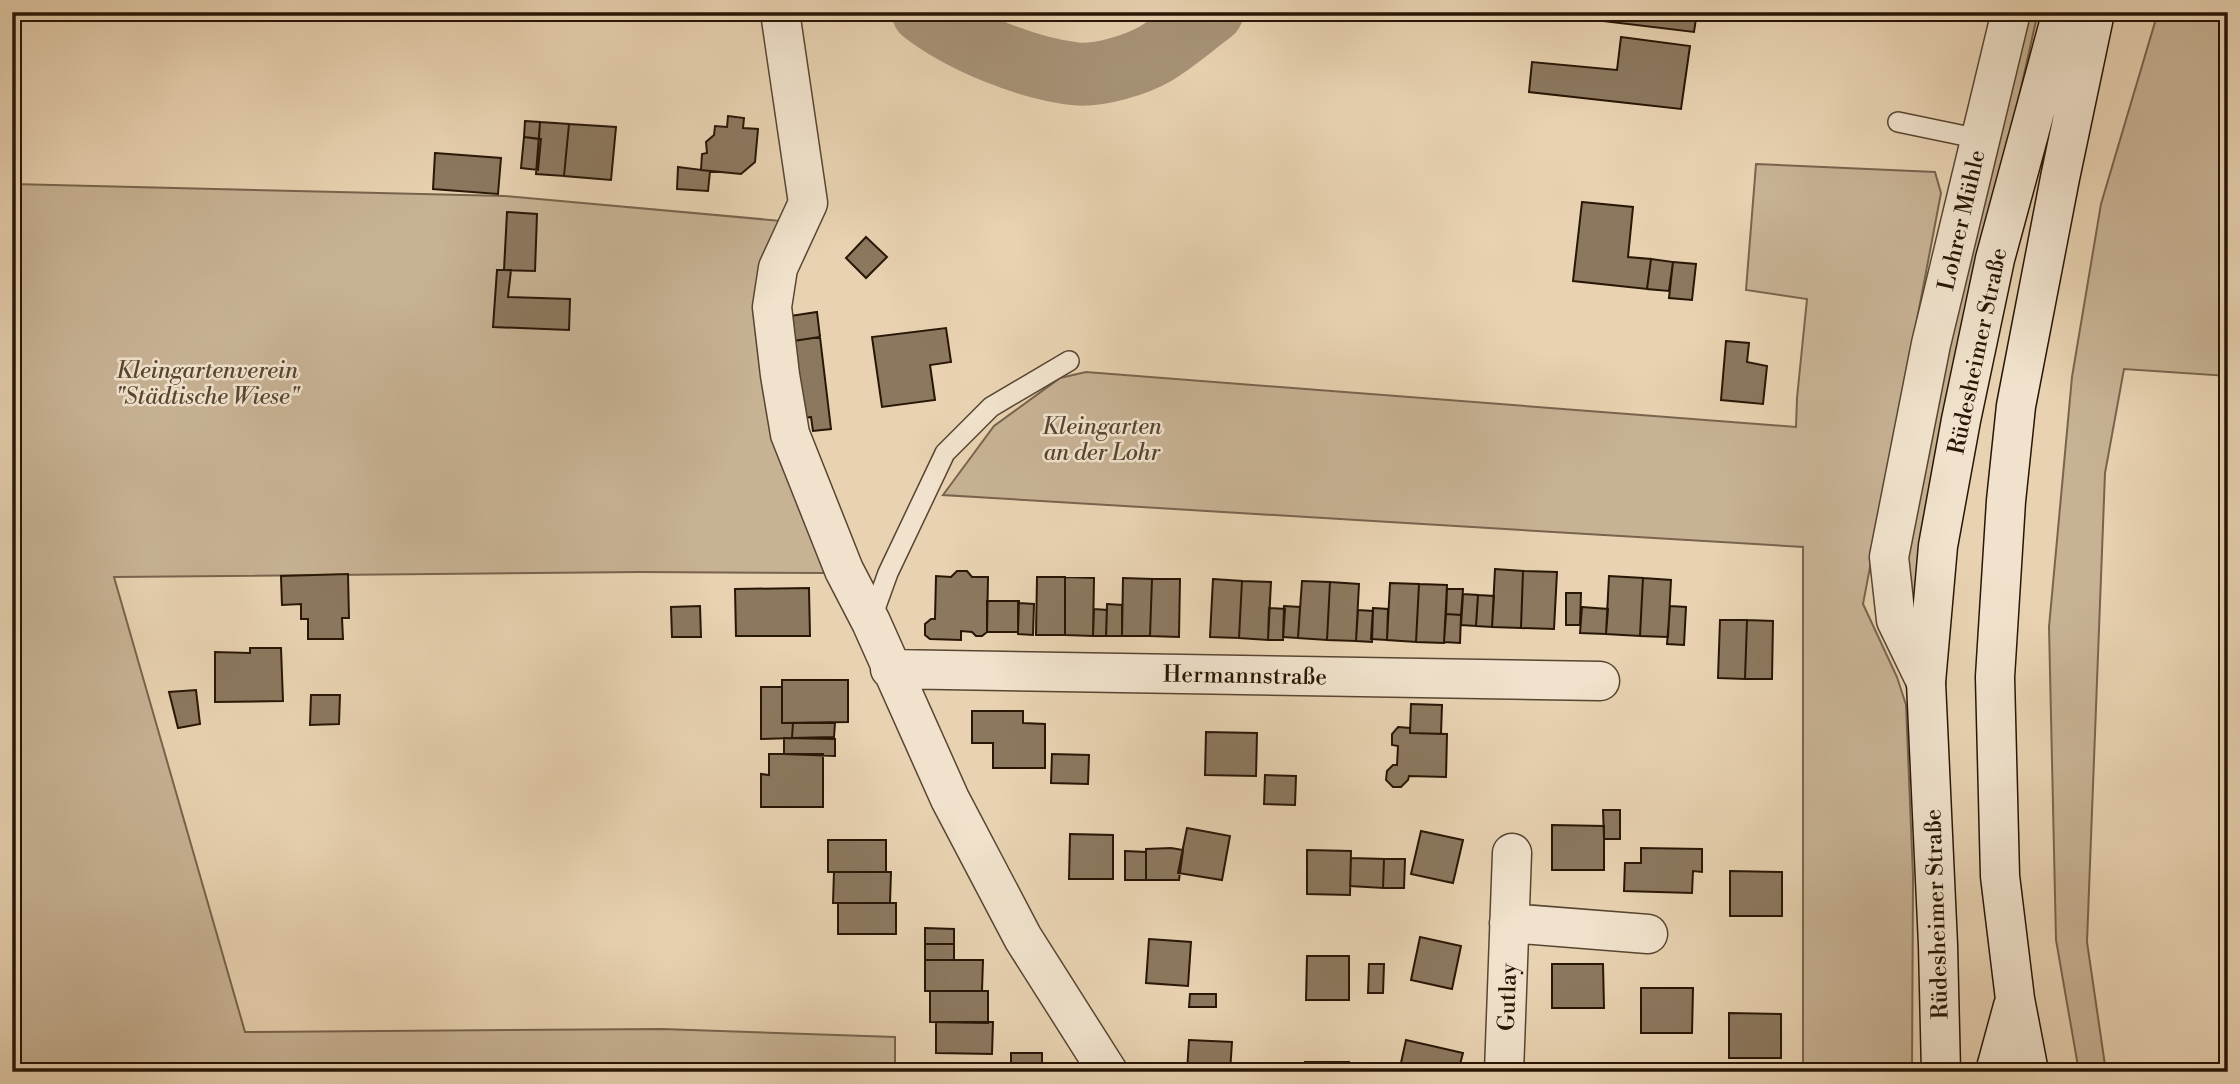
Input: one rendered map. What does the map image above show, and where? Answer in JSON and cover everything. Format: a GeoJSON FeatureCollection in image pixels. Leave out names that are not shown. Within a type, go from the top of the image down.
{"type":"FeatureCollection","features":[{"type":"Feature","properties":{"kind":"street"},"geometry":{"type":"LineString","coordinates":[[780,12],[808,203],[778,268],[772,307],[790,434],[844,570],[871,622],[950,799],[1023,938],[1108,1072]]}},
{"type":"Feature","properties":{"kind":"street","name":"Lohrer Mühle"},"geometry":{"type":"LineString","coordinates":[[1926,682],[1896,620],[1889,557],[1931,344],[2011,12]]}},
{"type":"Feature","properties":{"kind":"street"},"geometry":{"type":"LineString","coordinates":[[2029,1072],[2015,999],[2000,876],[1995,677],[2006,501],[2015,406],[2060,178],[2087,60],[2102,12]]}},
{"type":"Feature","properties":{"kind":"street"},"geometry":{"type":"LineString","coordinates":[[2072,16],[2087,60]]}},
{"type":"Feature","properties":{"kind":"street","name":"Rüdesheimer Straße"},"geometry":{"type":"LineString","coordinates":[[2015,406],[2072,16]]}},
{"type":"Feature","properties":{"kind":"street","name":"Rüdesheimer Straße"},"geometry":{"type":"LineString","coordinates":[[1941,1072],[1926,682],[1938,546],[1995,259],[2072,16]]}},
{"type":"Feature","properties":{"kind":"street","name":"Hermannstraße"},"geometry":{"type":"LineString","coordinates":[[890,669],[1600,681]]}},
{"type":"Feature","properties":{"kind":"street","name":"Gutlay"},"geometry":{"type":"LineString","coordinates":[[1504,1072],[1512,853]]}},
{"type":"Feature","properties":{"kind":"street"},"geometry":{"type":"LineString","coordinates":[[1509,923],[1648,934]]}},
{"type":"Feature","properties":{"kind":"street"},"geometry":{"type":"LineString","coordinates":[[1994,1072],[2015,999]]}},
{"type":"Feature","properties":{"kind":"lane"},"geometry":{"type":"LineString","coordinates":[[1898,122],[1980,139]]}},
{"type":"Feature","properties":{"kind":"lane"},"geometry":{"type":"LineString","coordinates":[[871,622],[888,573],[945,453],[991,407],[1069,361]]}},
{"type":"Feature","properties":{"kind":"green space"},"geometry":{"type":"Polygon","coordinates":[[[2026,12],[2038,12],[2005,159],[1920,622],[1905,588],[1903,548],[2026,12]]]}},
{"type":"Feature","properties":{"kind":"green space"},"geometry":{"type":"Polygon","coordinates":[[[2158,12],[2228,12],[2228,376],[2124,369],[2105,473],[2087,942],[2106,1072],[2079,1072],[2056,940],[2049,627],[2072,377],[2101,204],[2158,12]]]}},
{"type":"Feature","properties":{"kind":"green space","name":"Kleingarten an der Lohr"},"geometry":{"type":"Polygon","coordinates":[[[1756,164],[1935,172],[1941,193],[1863,604],[1897,677],[1906,705],[1913,876],[1912,1072],[1803,1072],[1803,547],[943,495],[994,426],[1060,378],[1086,372],[1796,427],[1807,299],[1746,290],[1756,164]]]}},
{"type":"Feature","properties":{"kind":"green space","name":"Kleingartenverein \"Städtische Wiese\""},"geometry":{"type":"Polygon","coordinates":[[[12,184],[505,196],[782,221],[756,284],[826,573],[114,577],[245,1032],[662,1029],[895,1037],[895,1072],[12,1072],[12,184]]]}},
{"type":"Feature","properties":{"kind":"building"},"geometry":{"type":"Polygon","coordinates":[[[1528,12],[1697,12],[1694,32],[1528,12]]]}},
{"type":"Feature","properties":{"kind":"building"},"geometry":{"type":"Polygon","coordinates":[[[1621,37],[1690,46],[1681,109],[1529,92],[1532,62],[1617,70],[1621,37]]]}},
{"type":"Feature","properties":{"kind":"building"},"geometry":{"type":"Polygon","coordinates":[[[728,116],[744,118],[743,128],[758,129],[755,162],[741,174],[701,170],[702,154],[707,153],[706,142],[714,135],[715,126],[727,127],[728,116]]]}},
{"type":"Feature","properties":{"kind":"building"},"geometry":{"type":"Polygon","coordinates":[[[525,121],[540,122],[539,139],[524,137],[525,121]]]}},
{"type":"Feature","properties":{"kind":"building"},"geometry":{"type":"Polygon","coordinates":[[[540,122],[569,124],[564,176],[536,174],[540,122]]]}},
{"type":"Feature","properties":{"kind":"building"},"geometry":{"type":"Polygon","coordinates":[[[569,124],[616,127],[611,180],[564,176],[569,124]]]}},
{"type":"Feature","properties":{"kind":"building"},"geometry":{"type":"Polygon","coordinates":[[[524,137],[541,139],[538,170],[521,168],[524,137]]]}},
{"type":"Feature","properties":{"kind":"building"},"geometry":{"type":"Polygon","coordinates":[[[435,153],[501,158],[498,194],[433,189],[435,153]]]}},
{"type":"Feature","properties":{"kind":"building"},"geometry":{"type":"Polygon","coordinates":[[[678,167],[710,171],[708,191],[677,189],[678,167]]]}},
{"type":"Feature","properties":{"kind":"building"},"geometry":{"type":"Polygon","coordinates":[[[1582,202],[1633,207],[1628,257],[1651,259],[1647,289],[1573,281],[1582,202]]]}},
{"type":"Feature","properties":{"kind":"building"},"geometry":{"type":"Polygon","coordinates":[[[507,212],[537,214],[535,271],[504,270],[507,212]]]}},
{"type":"Feature","properties":{"kind":"building"},"geometry":{"type":"Polygon","coordinates":[[[866,237],[887,257],[866,278],[846,258],[866,237]]]}},
{"type":"Feature","properties":{"kind":"building"},"geometry":{"type":"Polygon","coordinates":[[[1651,259],[1673,262],[1669,291],[1647,289],[1651,259]]]}},
{"type":"Feature","properties":{"kind":"building"},"geometry":{"type":"Polygon","coordinates":[[[1673,262],[1696,264],[1692,300],[1669,298],[1673,262]]]}},
{"type":"Feature","properties":{"kind":"building"},"geometry":{"type":"Polygon","coordinates":[[[497,270],[511,270],[508,297],[570,299],[569,330],[493,327],[497,270]]]}},
{"type":"Feature","properties":{"kind":"building"},"geometry":{"type":"Polygon","coordinates":[[[817,312],[820,337],[793,341],[790,316],[817,312]]]}},
{"type":"Feature","properties":{"kind":"building"},"geometry":{"type":"Polygon","coordinates":[[[946,328],[951,362],[930,365],[935,400],[882,407],[872,337],[946,328]]]}},
{"type":"Feature","properties":{"kind":"building"},"geometry":{"type":"Polygon","coordinates":[[[820,337],[831,429],[813,431],[811,417],[805,418],[793,341],[820,337]]]}},
{"type":"Feature","properties":{"kind":"building"},"geometry":{"type":"Polygon","coordinates":[[[1726,341],[1749,343],[1747,362],[1767,366],[1763,404],[1721,400],[1726,341]]]}},
{"type":"Feature","properties":{"kind":"building"},"geometry":{"type":"Polygon","coordinates":[[[1495,569],[1523,571],[1521,628],[1492,627],[1495,569]]]}},
{"type":"Feature","properties":{"kind":"building"},"geometry":{"type":"Polygon","coordinates":[[[957,571],[967,571],[972,577],[988,577],[987,632],[976,636],[972,632],[961,631],[961,640],[930,639],[925,635],[925,624],[935,619],[936,576],[951,577],[957,571]]]}},
{"type":"Feature","properties":{"kind":"building"},"geometry":{"type":"Polygon","coordinates":[[[1523,571],[1557,572],[1554,629],[1521,628],[1523,571]]]}},
{"type":"Feature","properties":{"kind":"building"},"geometry":{"type":"Polygon","coordinates":[[[348,574],[349,618],[342,618],[343,639],[308,639],[308,619],[301,619],[301,604],[282,605],[281,576],[348,574]]]}},
{"type":"Feature","properties":{"kind":"building"},"geometry":{"type":"Polygon","coordinates":[[[1609,576],[1643,578],[1640,636],[1606,634],[1609,576]]]}},
{"type":"Feature","properties":{"kind":"building"},"geometry":{"type":"Polygon","coordinates":[[[1037,577],[1065,577],[1065,635],[1036,635],[1037,577]]]}},
{"type":"Feature","properties":{"kind":"building"},"geometry":{"type":"Polygon","coordinates":[[[1065,577],[1094,578],[1093,636],[1065,635],[1065,577]]]}},
{"type":"Feature","properties":{"kind":"building"},"geometry":{"type":"Polygon","coordinates":[[[1123,578],[1152,579],[1150,636],[1122,636],[1123,578]]]}},
{"type":"Feature","properties":{"kind":"building"},"geometry":{"type":"Polygon","coordinates":[[[1643,578],[1671,580],[1668,637],[1640,636],[1643,578]]]}},
{"type":"Feature","properties":{"kind":"building"},"geometry":{"type":"Polygon","coordinates":[[[1152,579],[1180,579],[1179,637],[1150,636],[1152,579]]]}},
{"type":"Feature","properties":{"kind":"building"},"geometry":{"type":"Polygon","coordinates":[[[1213,579],[1242,581],[1239,638],[1210,637],[1213,579]]]}},
{"type":"Feature","properties":{"kind":"building"},"geometry":{"type":"Polygon","coordinates":[[[1242,581],[1271,582],[1268,640],[1239,638],[1242,581]]]}},
{"type":"Feature","properties":{"kind":"building"},"geometry":{"type":"Polygon","coordinates":[[[1302,581],[1330,582],[1327,640],[1298,638],[1302,581]]]}},
{"type":"Feature","properties":{"kind":"building"},"geometry":{"type":"Polygon","coordinates":[[[1330,582],[1359,584],[1356,641],[1327,640],[1330,582]]]}},
{"type":"Feature","properties":{"kind":"building"},"geometry":{"type":"Polygon","coordinates":[[[1390,583],[1419,584],[1416,642],[1387,640],[1390,583]]]}},
{"type":"Feature","properties":{"kind":"building"},"geometry":{"type":"Polygon","coordinates":[[[1419,584],[1447,585],[1444,643],[1416,642],[1419,584]]]}},
{"type":"Feature","properties":{"kind":"building"},"geometry":{"type":"Polygon","coordinates":[[[809,588],[810,636],[736,636],[735,589],[809,588]]]}},
{"type":"Feature","properties":{"kind":"building"},"geometry":{"type":"Polygon","coordinates":[[[1447,589],[1463,589],[1461,615],[1446,614],[1447,589]]]}},
{"type":"Feature","properties":{"kind":"building"},"geometry":{"type":"Polygon","coordinates":[[[1566,593],[1581,593],[1580,625],[1566,625],[1566,593]]]}},
{"type":"Feature","properties":{"kind":"building"},"geometry":{"type":"Polygon","coordinates":[[[1463,594],[1478,595],[1476,626],[1461,625],[1463,594]]]}},
{"type":"Feature","properties":{"kind":"building"},"geometry":{"type":"Polygon","coordinates":[[[1478,595],[1494,596],[1492,627],[1476,626],[1478,595]]]}},
{"type":"Feature","properties":{"kind":"building"},"geometry":{"type":"Polygon","coordinates":[[[987,601],[1019,601],[1018,632],[987,632],[987,601]]]}},
{"type":"Feature","properties":{"kind":"building"},"geometry":{"type":"Polygon","coordinates":[[[1018,603],[1034,604],[1033,635],[1018,634],[1018,603]]]}},
{"type":"Feature","properties":{"kind":"building"},"geometry":{"type":"Polygon","coordinates":[[[1107,604],[1122,605],[1122,636],[1106,636],[1107,604]]]}},
{"type":"Feature","properties":{"kind":"building"},"geometry":{"type":"Polygon","coordinates":[[[700,606],[701,637],[672,637],[671,607],[700,606]]]}},
{"type":"Feature","properties":{"kind":"building"},"geometry":{"type":"Polygon","coordinates":[[[1284,606],[1300,607],[1298,638],[1283,637],[1284,606]]]}},
{"type":"Feature","properties":{"kind":"building"},"geometry":{"type":"Polygon","coordinates":[[[1670,606],[1686,607],[1684,645],[1667,644],[1670,606]]]}},
{"type":"Feature","properties":{"kind":"building"},"geometry":{"type":"Polygon","coordinates":[[[1582,607],[1608,609],[1606,634],[1580,633],[1582,607]]]}},
{"type":"Feature","properties":{"kind":"building"},"geometry":{"type":"Polygon","coordinates":[[[1269,608],[1285,609],[1283,640],[1268,640],[1269,608]]]}},
{"type":"Feature","properties":{"kind":"building"},"geometry":{"type":"Polygon","coordinates":[[[1373,608],[1388,609],[1387,640],[1371,639],[1373,608]]]}},
{"type":"Feature","properties":{"kind":"building"},"geometry":{"type":"Polygon","coordinates":[[[1094,609],[1107,610],[1106,636],[1093,636],[1094,609]]]}},
{"type":"Feature","properties":{"kind":"building"},"geometry":{"type":"Polygon","coordinates":[[[1358,610],[1373,611],[1372,642],[1356,641],[1358,610]]]}},
{"type":"Feature","properties":{"kind":"building"},"geometry":{"type":"Polygon","coordinates":[[[1446,614],[1461,615],[1460,643],[1444,642],[1446,614]]]}},
{"type":"Feature","properties":{"kind":"building"},"geometry":{"type":"Polygon","coordinates":[[[1720,620],[1747,620],[1745,679],[1718,678],[1720,620]]]}},
{"type":"Feature","properties":{"kind":"building"},"geometry":{"type":"Polygon","coordinates":[[[1747,620],[1773,621],[1772,679],[1745,679],[1747,620]]]}},
{"type":"Feature","properties":{"kind":"building"},"geometry":{"type":"Polygon","coordinates":[[[250,648],[281,648],[283,701],[215,702],[215,652],[250,653],[250,648]]]}},
{"type":"Feature","properties":{"kind":"building"},"geometry":{"type":"Polygon","coordinates":[[[782,680],[848,680],[848,722],[782,723],[782,680]]]}},
{"type":"Feature","properties":{"kind":"building"},"geometry":{"type":"Polygon","coordinates":[[[761,687],[782,687],[782,723],[793,723],[792,738],[761,739],[761,687]]]}},
{"type":"Feature","properties":{"kind":"building"},"geometry":{"type":"Polygon","coordinates":[[[196,690],[200,724],[178,728],[169,692],[196,690]]]}},
{"type":"Feature","properties":{"kind":"building"},"geometry":{"type":"Polygon","coordinates":[[[311,695],[340,695],[339,724],[310,725],[311,695]]]}},
{"type":"Feature","properties":{"kind":"building"},"geometry":{"type":"Polygon","coordinates":[[[1411,704],[1442,705],[1441,734],[1410,733],[1411,704]]]}},
{"type":"Feature","properties":{"kind":"building"},"geometry":{"type":"Polygon","coordinates":[[[972,711],[1023,711],[1023,723],[1045,724],[1045,768],[993,768],[993,743],[972,743],[972,711]]]}},
{"type":"Feature","properties":{"kind":"building"},"geometry":{"type":"Polygon","coordinates":[[[793,723],[835,723],[834,737],[792,738],[793,723]]]}},
{"type":"Feature","properties":{"kind":"building"},"geometry":{"type":"Polygon","coordinates":[[[1398,727],[1410,728],[1410,733],[1447,734],[1446,777],[1409,776],[1401,787],[1393,787],[1386,780],[1387,771],[1397,765],[1398,746],[1392,745],[1392,734],[1398,727]]]}},
{"type":"Feature","properties":{"kind":"building"},"geometry":{"type":"Polygon","coordinates":[[[1206,732],[1257,733],[1256,776],[1205,775],[1206,732]]]}},
{"type":"Feature","properties":{"kind":"building"},"geometry":{"type":"Polygon","coordinates":[[[784,738],[835,739],[835,756],[784,754],[784,738]]]}},
{"type":"Feature","properties":{"kind":"building"},"geometry":{"type":"Polygon","coordinates":[[[769,754],[823,754],[823,807],[761,807],[761,774],[769,775],[769,754]]]}},
{"type":"Feature","properties":{"kind":"building"},"geometry":{"type":"Polygon","coordinates":[[[1052,754],[1089,755],[1088,784],[1051,783],[1052,754]]]}},
{"type":"Feature","properties":{"kind":"building"},"geometry":{"type":"Polygon","coordinates":[[[1265,775],[1296,776],[1295,805],[1264,804],[1265,775]]]}},
{"type":"Feature","properties":{"kind":"building"},"geometry":{"type":"Polygon","coordinates":[[[1603,810],[1620,810],[1620,839],[1604,839],[1603,810]]]}},
{"type":"Feature","properties":{"kind":"building"},"geometry":{"type":"Polygon","coordinates":[[[1552,825],[1604,826],[1604,870],[1552,870],[1552,825]]]}},
{"type":"Feature","properties":{"kind":"building"},"geometry":{"type":"Polygon","coordinates":[[[1187,828],[1230,836],[1222,880],[1178,873],[1187,828]]]}},
{"type":"Feature","properties":{"kind":"building"},"geometry":{"type":"Polygon","coordinates":[[[1421,831],[1463,840],[1453,883],[1411,874],[1421,831]]]}},
{"type":"Feature","properties":{"kind":"building"},"geometry":{"type":"Polygon","coordinates":[[[1070,834],[1113,835],[1113,879],[1069,879],[1070,834]]]}},
{"type":"Feature","properties":{"kind":"building"},"geometry":{"type":"Polygon","coordinates":[[[828,840],[886,840],[886,872],[828,872],[828,840]]]}},
{"type":"Feature","properties":{"kind":"building"},"geometry":{"type":"Polygon","coordinates":[[[1641,848],[1702,849],[1702,872],[1693,871],[1692,893],[1624,891],[1625,863],[1641,863],[1641,848]]]}},
{"type":"Feature","properties":{"kind":"building"},"geometry":{"type":"Polygon","coordinates":[[[1146,849],[1183,850],[1179,880],[1146,880],[1146,849]]]}},
{"type":"Feature","properties":{"kind":"building"},"geometry":{"type":"Polygon","coordinates":[[[1307,850],[1351,851],[1350,895],[1307,894],[1307,850]]]}},
{"type":"Feature","properties":{"kind":"building"},"geometry":{"type":"Polygon","coordinates":[[[1125,851],[1146,852],[1146,880],[1125,880],[1125,851]]]}},
{"type":"Feature","properties":{"kind":"building"},"geometry":{"type":"Polygon","coordinates":[[[1351,858],[1384,859],[1383,888],[1350,886],[1351,858]]]}},
{"type":"Feature","properties":{"kind":"building"},"geometry":{"type":"Polygon","coordinates":[[[1384,859],[1405,859],[1404,888],[1383,888],[1384,859]]]}},
{"type":"Feature","properties":{"kind":"building"},"geometry":{"type":"Polygon","coordinates":[[[1730,871],[1782,872],[1782,916],[1730,916],[1730,871]]]}},
{"type":"Feature","properties":{"kind":"building"},"geometry":{"type":"Polygon","coordinates":[[[834,872],[891,872],[890,903],[833,903],[834,872]]]}},
{"type":"Feature","properties":{"kind":"building"},"geometry":{"type":"Polygon","coordinates":[[[838,903],[896,903],[896,934],[838,934],[838,903]]]}},
{"type":"Feature","properties":{"kind":"building"},"geometry":{"type":"Polygon","coordinates":[[[925,928],[954,929],[954,944],[925,944],[925,928]]]}},
{"type":"Feature","properties":{"kind":"building"},"geometry":{"type":"Polygon","coordinates":[[[1420,937],[1461,946],[1452,989],[1411,980],[1420,937]]]}},
{"type":"Feature","properties":{"kind":"building"},"geometry":{"type":"Polygon","coordinates":[[[1149,939],[1191,942],[1188,986],[1146,983],[1149,939]]]}},
{"type":"Feature","properties":{"kind":"building"},"geometry":{"type":"Polygon","coordinates":[[[925,944],[954,944],[954,960],[925,960],[925,944]]]}},
{"type":"Feature","properties":{"kind":"building"},"geometry":{"type":"Polygon","coordinates":[[[1307,956],[1349,956],[1349,1000],[1306,1000],[1307,956]]]}},
{"type":"Feature","properties":{"kind":"building"},"geometry":{"type":"Polygon","coordinates":[[[925,960],[983,960],[982,991],[925,991],[925,960]]]}},
{"type":"Feature","properties":{"kind":"building"},"geometry":{"type":"Polygon","coordinates":[[[1369,964],[1384,964],[1383,993],[1368,993],[1369,964]]]}},
{"type":"Feature","properties":{"kind":"building"},"geometry":{"type":"Polygon","coordinates":[[[1552,964],[1603,964],[1604,1008],[1552,1008],[1552,964]]]}},
{"type":"Feature","properties":{"kind":"building"},"geometry":{"type":"Polygon","coordinates":[[[1641,988],[1693,988],[1692,1033],[1641,1033],[1641,988]]]}},
{"type":"Feature","properties":{"kind":"building"},"geometry":{"type":"Polygon","coordinates":[[[930,991],[988,991],[988,1023],[930,1022],[930,991]]]}},
{"type":"Feature","properties":{"kind":"building"},"geometry":{"type":"Polygon","coordinates":[[[1190,994],[1216,994],[1216,1007],[1189,1007],[1190,994]]]}},
{"type":"Feature","properties":{"kind":"building"},"geometry":{"type":"Polygon","coordinates":[[[1729,1013],[1781,1014],[1781,1058],[1729,1058],[1729,1013]]]}},
{"type":"Feature","properties":{"kind":"building"},"geometry":{"type":"Polygon","coordinates":[[[936,1022],[993,1022],[992,1054],[936,1053],[936,1022]]]}},
{"type":"Feature","properties":{"kind":"building"},"geometry":{"type":"Polygon","coordinates":[[[1189,1040],[1232,1042],[1230,1072],[1187,1072],[1189,1040]]]}},
{"type":"Feature","properties":{"kind":"building"},"geometry":{"type":"Polygon","coordinates":[[[1406,1040],[1463,1053],[1458,1072],[1399,1072],[1406,1040]]]}},
{"type":"Feature","properties":{"kind":"building"},"geometry":{"type":"Polygon","coordinates":[[[1011,1053],[1042,1053],[1042,1069],[1011,1069],[1011,1053]]]}},
{"type":"Feature","properties":{"kind":"building"},"geometry":{"type":"Polygon","coordinates":[[[1305,1062],[1349,1062],[1349,1072],[1305,1072],[1305,1062]]]}},
{"type":"Feature","properties":{"kind":"waterway"},"geometry":{"type":"LineString","coordinates":[[923,12],[957,34],[996,52],[1038,66],[1077,74],[1117,69],[1147,58],[1212,12]]}}]}
